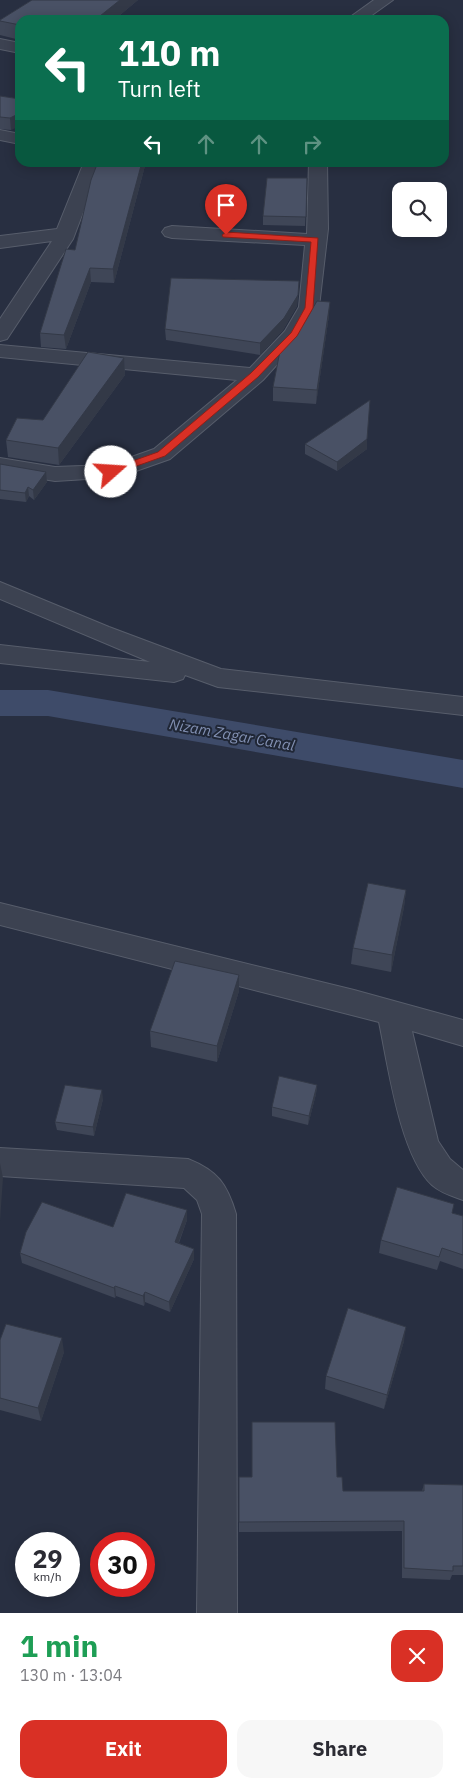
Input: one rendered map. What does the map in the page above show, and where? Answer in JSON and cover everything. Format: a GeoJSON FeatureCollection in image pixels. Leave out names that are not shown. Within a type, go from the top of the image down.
{"type":"FeatureCollection","features":[{"type":"Feature","properties":{"kind":"street"},"geometry":{"type":"LineString","coordinates":[[361,15],[381,0]]}},
{"type":"Feature","properties":{"kind":"street"},"geometry":{"type":"LineString","coordinates":[[0,44],[15,47]]}},
{"type":"Feature","properties":{"kind":"street"},"geometry":{"type":"LineString","coordinates":[[0,135],[15,138]]}},
{"type":"Feature","properties":{"kind":"street"},"geometry":{"type":"LineString","coordinates":[[0,334],[65,234],[91,167]]}},
{"type":"Feature","properties":{"kind":"street"},"geometry":{"type":"LineString","coordinates":[[0,465],[55,474],[111,472],[162,454],[254,375],[294,334],[309,308],[315,240],[318,229],[318,167]]}},
{"type":"Feature","properties":{"kind":"street"},"geometry":{"type":"LineString","coordinates":[[172,232],[315,240]]}},
{"type":"Feature","properties":{"kind":"street"},"geometry":{"type":"LineString","coordinates":[[0,242],[65,234]]}},
{"type":"Feature","properties":{"kind":"street"},"geometry":{"type":"LineString","coordinates":[[0,351],[254,375]]}},
{"type":"Feature","properties":{"kind":"street"},"geometry":{"type":"LineString","coordinates":[[0,590],[100,633],[218,678]]}},
{"type":"Feature","properties":{"kind":"street"},"geometry":{"type":"LineString","coordinates":[[0,654],[463,706]]}},
{"type":"Feature","properties":{"kind":"street"},"geometry":{"type":"LineString","coordinates":[[0,914],[392,1013],[463,1034]]}},
{"type":"Feature","properties":{"kind":"street"},"geometry":{"type":"LineString","coordinates":[[392,1013],[422,1144],[430,1160],[442,1173],[463,1185]]}},
{"type":"Feature","properties":{"kind":"street"},"geometry":{"type":"LineString","coordinates":[[0,1162],[188,1174],[202,1180],[214,1195],[219,1214],[218,1613]]}},
{"type":"Feature","properties":{"kind":"building"},"geometry":{"type":"Polygon","coordinates":[[[32,0],[120,0],[101,15],[15,15],[15,24],[0,20],[32,0]]]}},
{"type":"Feature","properties":{"kind":"building"},"geometry":{"type":"Polygon","coordinates":[[[0,96],[15,98],[15,116],[10,118],[0,117],[0,96]]]}},
{"type":"Feature","properties":{"kind":"building"},"geometry":{"type":"Polygon","coordinates":[[[96,167],[141,167],[113,269],[90,268],[64,335],[40,333],[66,249],[75,250],[91,180],[96,167]]]}},
{"type":"Feature","properties":{"kind":"building"},"geometry":{"type":"Polygon","coordinates":[[[267,178],[307,178],[306,217],[263,216],[267,178]]]}},
{"type":"Feature","properties":{"kind":"building"},"geometry":{"type":"Polygon","coordinates":[[[171,278],[299,281],[298,295],[284,318],[260,343],[165,329],[171,278]]]}},
{"type":"Feature","properties":{"kind":"building"},"geometry":{"type":"Polygon","coordinates":[[[317,301],[330,302],[317,390],[273,387],[280,351],[303,325],[317,301]]]}},
{"type":"Feature","properties":{"kind":"building"},"geometry":{"type":"Polygon","coordinates":[[[88,352],[124,358],[58,448],[6,440],[17,418],[43,420],[88,352]]]}},
{"type":"Feature","properties":{"kind":"building"},"geometry":{"type":"Polygon","coordinates":[[[370,400],[367,439],[337,462],[305,444],[370,400]]]}},
{"type":"Feature","properties":{"kind":"building"},"geometry":{"type":"Polygon","coordinates":[[[0,464],[46,472],[33,490],[28,487],[25,493],[0,490],[0,464]]]}},
{"type":"Feature","properties":{"kind":"building"},"geometry":{"type":"Polygon","coordinates":[[[368,883],[406,890],[392,955],[353,948],[368,883]]]}},
{"type":"Feature","properties":{"kind":"building"},"geometry":{"type":"Polygon","coordinates":[[[175,961],[239,975],[217,1046],[150,1031],[175,961]]]}},
{"type":"Feature","properties":{"kind":"building"},"geometry":{"type":"Polygon","coordinates":[[[279,1076],[317,1085],[309,1116],[272,1107],[279,1076]]]}},
{"type":"Feature","properties":{"kind":"building"},"geometry":{"type":"Polygon","coordinates":[[[65,1085],[102,1090],[93,1127],[55,1122],[65,1085]]]}},
{"type":"Feature","properties":{"kind":"building"},"geometry":{"type":"Polygon","coordinates":[[[397,1187],[454,1204],[452,1213],[463,1216],[463,1255],[442,1248],[439,1257],[381,1240],[397,1187]]]}},
{"type":"Feature","properties":{"kind":"building"},"geometry":{"type":"Polygon","coordinates":[[[126,1193],[187,1210],[175,1242],[194,1249],[169,1302],[145,1292],[143,1296],[115,1286],[114,1288],[20,1253],[26,1232],[42,1202],[113,1227],[126,1193]]]}},
{"type":"Feature","properties":{"kind":"building"},"geometry":{"type":"Polygon","coordinates":[[[348,1308],[406,1327],[387,1395],[326,1376],[348,1308]]]}},
{"type":"Feature","properties":{"kind":"building"},"geometry":{"type":"Polygon","coordinates":[[[6,1324],[62,1338],[38,1408],[0,1398],[0,1340],[6,1324]]]}},
{"type":"Feature","properties":{"kind":"building"},"geometry":{"type":"Polygon","coordinates":[[[252,1422],[335,1422],[337,1477],[342,1477],[343,1491],[424,1491],[424,1484],[463,1485],[463,1566],[453,1566],[453,1571],[404,1568],[404,1521],[239,1522],[239,1477],[252,1477],[252,1422]]]}},
{"type":"Feature","properties":{"kind":"waterway","name":"Nizam Zagar Canal"},"geometry":{"type":"LineString","coordinates":[[0,703],[48,703],[463,774]]}},
{"type":"Feature","properties":{"kind":"route"},"geometry":{"type":"LineString","coordinates":[[111,472],[162,454],[254,375],[294,334],[309,308],[315,240],[226,235]]}}]}
